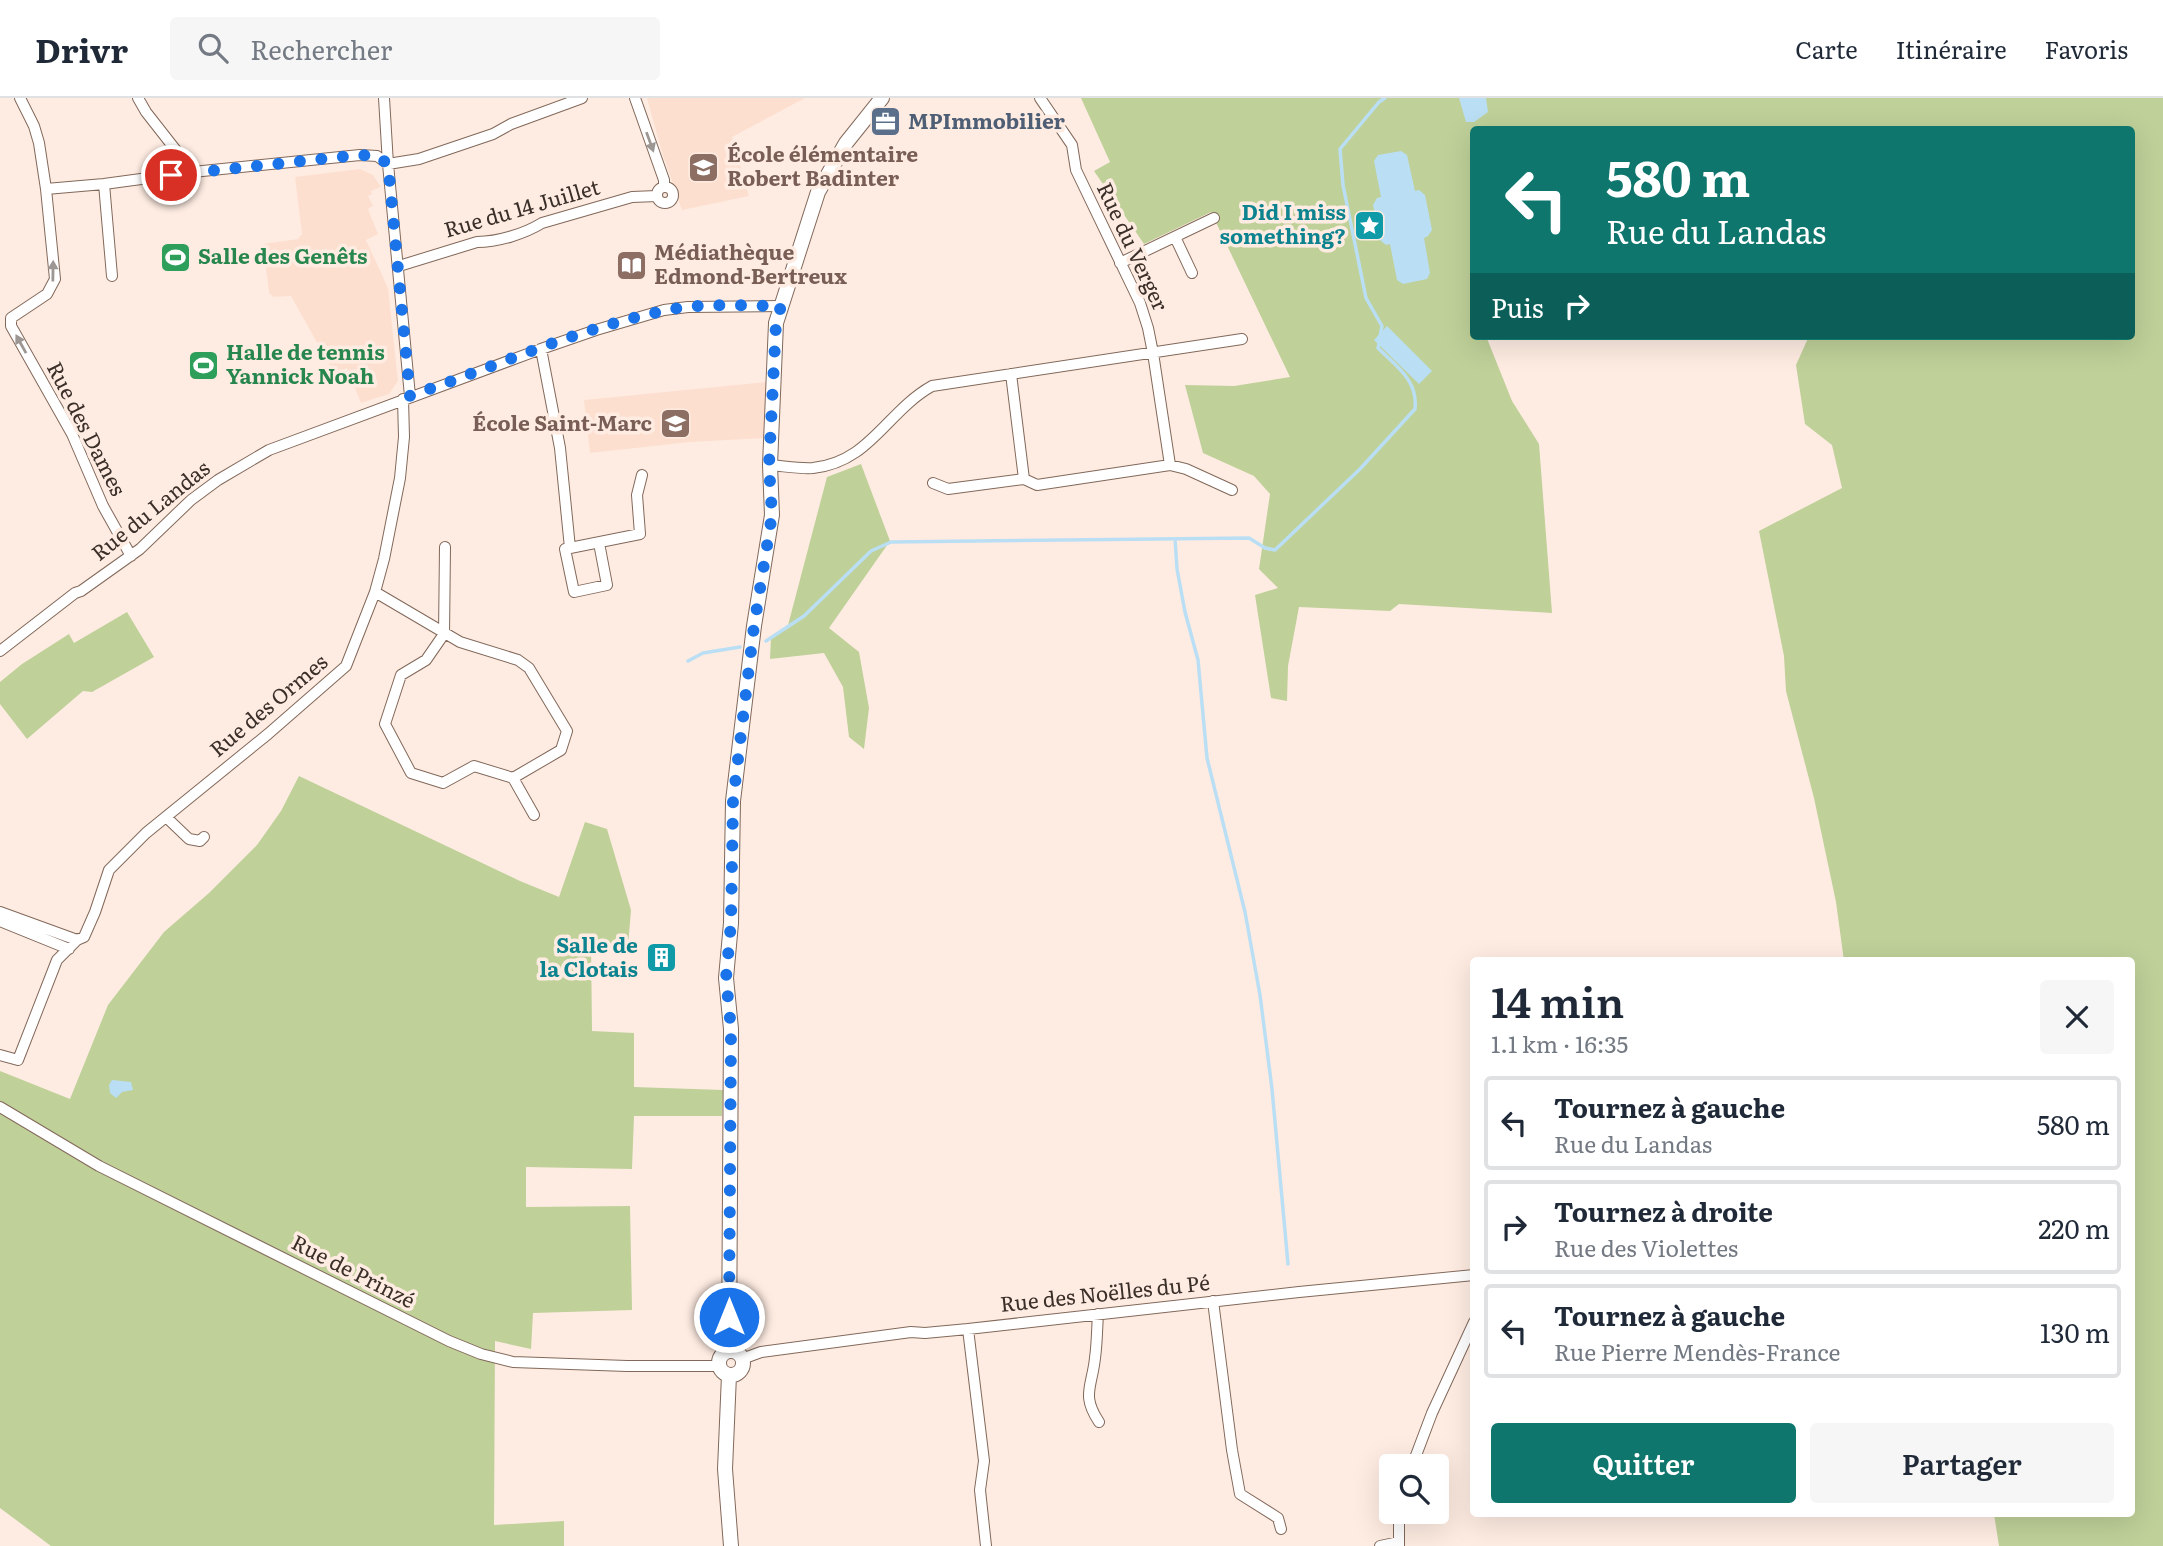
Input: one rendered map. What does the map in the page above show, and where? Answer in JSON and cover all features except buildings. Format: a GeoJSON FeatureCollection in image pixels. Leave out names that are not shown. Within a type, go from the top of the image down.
{"type":"FeatureCollection","features":[{"type":"Feature","properties":{"kind":"main road"},"geometry":{"type":"LineString","coordinates":[[724,1371],[734,1375],[741,1370],[736,1355],[731,1029],[726,978],[731,923],[733,801],[754,626],[772,515],[769,465],[776,323],[818,192],[846,144],[879,102]]}},
{"type":"Feature","properties":{"kind":"main road"},"geometry":{"type":"LineString","coordinates":[[731,1546],[725,1469],[724,1371],[720,1356],[736,1355]]}},
{"type":"Feature","properties":{"kind":"street"},"geometry":{"type":"LineString","coordinates":[[20,98],[39,143],[46,189],[360,155],[377,156],[388,164],[404,163],[493,134],[511,124],[582,98]]}},
{"type":"Feature","properties":{"kind":"street"},"geometry":{"type":"LineString","coordinates":[[138,98],[193,172]]}},
{"type":"Feature","properties":{"kind":"street","name":"Rue des Ormes"},"geometry":{"type":"LineString","coordinates":[[0,1055],[18,1060],[57,960],[77,940],[84,937],[109,870],[146,833],[268,734],[346,666],[376,592],[400,478],[406,398],[399,266],[384,98]]}},
{"type":"Feature","properties":{"kind":"street","name":"Rue du 14 Juillet"},"geometry":{"type":"LineString","coordinates":[[399,266],[660,191],[664,180],[635,98]]}},
{"type":"Feature","properties":{"kind":"street","name":"Rue du Verger"},"geometry":{"type":"LineString","coordinates":[[1040,98],[1072,145],[1076,170],[1140,303],[1153,353],[1170,465]]}},
{"type":"Feature","properties":{"kind":"street"},"geometry":{"type":"LineString","coordinates":[[104,184],[112,276]]}},
{"type":"Feature","properties":{"kind":"street","name":"Rue des Dames"},"geometry":{"type":"LineString","coordinates":[[46,189],[55,279],[47,294],[11,318],[11,326],[72,434],[103,506],[131,556]]}},
{"type":"Feature","properties":{"kind":"street"},"geometry":{"type":"LineString","coordinates":[[1120,263],[1214,218]]}},
{"type":"Feature","properties":{"kind":"street"},"geometry":{"type":"LineString","coordinates":[[1175,237],[1192,273]]}},
{"type":"Feature","properties":{"kind":"street","name":"Rue du Landas"},"geometry":{"type":"LineString","coordinates":[[0,651],[75,593],[131,556],[191,500],[269,450],[541,349],[664,310],[688,307],[781,306]]}},
{"type":"Feature","properties":{"kind":"street"},"geometry":{"type":"LineString","coordinates":[[769,465],[810,468],[841,462],[863,448],[908,402],[932,386],[1242,339]]}},
{"type":"Feature","properties":{"kind":"street"},"geometry":{"type":"LineString","coordinates":[[541,349],[560,447],[570,548]]}},
{"type":"Feature","properties":{"kind":"street"},"geometry":{"type":"LineString","coordinates":[[1012,374],[1024,479]]}},
{"type":"Feature","properties":{"kind":"street"},"geometry":{"type":"LineString","coordinates":[[933,483],[948,489],[1024,479],[1037,485],[1170,465],[1186,469],[1232,490]]}},
{"type":"Feature","properties":{"kind":"street"},"geometry":{"type":"LineString","coordinates":[[599,543],[607,585],[574,592],[565,549],[640,534],[637,495],[642,475]]}},
{"type":"Feature","properties":{"kind":"street"},"geometry":{"type":"LineString","coordinates":[[445,547],[444,634],[426,660],[401,675],[385,724],[411,773],[443,783],[474,766],[513,778],[534,815]]}},
{"type":"Feature","properties":{"kind":"street"},"geometry":{"type":"LineString","coordinates":[[376,592],[444,634],[477,648],[512,657],[529,668],[567,731],[561,751],[513,778]]}},
{"type":"Feature","properties":{"kind":"street"},"geometry":{"type":"LineString","coordinates":[[166,817],[189,839],[200,841],[204,837]]}},
{"type":"Feature","properties":{"kind":"street"},"geometry":{"type":"LineString","coordinates":[[0,912],[77,940]]}},
{"type":"Feature","properties":{"kind":"street"},"geometry":{"type":"LineString","coordinates":[[0,921],[69,949]]}},
{"type":"Feature","properties":{"kind":"street","name":"Rue de Prinzé"},"geometry":{"type":"LineString","coordinates":[[0,1107],[99,1166],[449,1341],[481,1354],[513,1362],[724,1371]]}},
{"type":"Feature","properties":{"kind":"street","name":"Rue des Noëlles du Pé"},"geometry":{"type":"LineString","coordinates":[[736,1355],[911,1332],[968,1329],[1470,1275]]}},
{"type":"Feature","properties":{"kind":"street"},"geometry":{"type":"LineString","coordinates":[[1213,1301],[1240,1494],[1278,1518],[1281,1529]]}},
{"type":"Feature","properties":{"kind":"street"},"geometry":{"type":"LineString","coordinates":[[1098,1314],[1095,1362],[1088,1393],[1091,1409],[1099,1422]]}},
{"type":"Feature","properties":{"kind":"street"},"geometry":{"type":"LineString","coordinates":[[968,1329],[984,1461],[980,1490],[986,1546]]}},
{"type":"Feature","properties":{"kind":"street"},"geometry":{"type":"LineString","coordinates":[[1417,1454],[1470,1331]]}},
{"type":"Feature","properties":{"kind":"street"},"geometry":{"type":"LineString","coordinates":[[1380,1546],[1399,1544],[1399,1524]]}},
{"type":"Feature","properties":{"kind":"shaded area","name":"École élémentaire Robert Badinter"},"geometry":{"type":"Polygon","coordinates":[[[647,98],[805,98],[732,137],[749,196],[682,210],[647,98]]]}},
{"type":"Feature","properties":{"kind":"shaded area"},"geometry":{"type":"Polygon","coordinates":[[[360,169],[373,175],[381,187],[371,191],[372,194],[368,196],[373,206],[368,209],[378,234],[366,240],[388,288],[398,381],[389,394],[361,403],[347,368],[334,373],[291,296],[273,297],[269,293],[263,244],[298,239],[302,234],[295,177],[360,169]]]}},
{"type":"Feature","properties":{"kind":"shaded area","name":"École Saint-Marc"},"geometry":{"type":"Polygon","coordinates":[[[766,382],[764,438],[690,442],[590,453],[584,400],[766,382]]]}},
{"type":"Feature","properties":{"kind":"green space"},"geometry":{"type":"Polygon","coordinates":[[[1081,98],[2163,98],[2163,1546],[1999,1546],[1994,1517],[2135,1517],[2135,957],[1843,957],[1836,902],[1814,798],[1786,691],[1784,656],[1759,531],[1842,488],[1832,445],[1805,424],[1796,365],[1807,340],[2135,340],[2135,126],[1470,126],[1470,340],[1488,340],[1512,401],[1539,444],[1552,613],[1399,604],[1390,611],[1299,607],[1288,666],[1287,701],[1271,698],[1255,595],[1278,588],[1259,569],[1270,494],[1254,476],[1203,453],[1185,385],[1234,386],[1290,377],[1211,212],[1144,244],[1094,171],[1110,162],[1081,98]]]}},
{"type":"Feature","properties":{"kind":"green space"},"geometry":{"type":"Polygon","coordinates":[[[861,464],[890,541],[829,628],[859,652],[869,708],[864,749],[849,737],[843,687],[824,653],[770,659],[771,637],[787,629],[827,477],[861,464]]]}},
{"type":"Feature","properties":{"kind":"green space"},"geometry":{"type":"Polygon","coordinates":[[[127,612],[154,657],[92,692],[83,691],[27,739],[0,704],[0,682],[22,664],[69,634],[74,643],[127,612]]]}},
{"type":"Feature","properties":{"kind":"green space"},"geometry":{"type":"Polygon","coordinates":[[[299,776],[559,897],[585,822],[607,829],[631,910],[628,946],[591,942],[592,1031],[634,1033],[634,1087],[723,1090],[722,1116],[634,1116],[632,1169],[526,1167],[526,1207],[630,1206],[632,1310],[533,1313],[531,1349],[495,1341],[494,1525],[564,1521],[564,1546],[51,1546],[0,1508],[0,1071],[70,1099],[108,1005],[164,932],[209,893],[257,845],[281,811],[299,776]]]}},
{"type":"Feature","properties":{"kind":"water"},"geometry":{"type":"Polygon","coordinates":[[[1459,98],[1486,98],[1488,112],[1474,122],[1466,122],[1459,98]]]}},
{"type":"Feature","properties":{"kind":"water"},"geometry":{"type":"Polygon","coordinates":[[[1401,151],[1407,155],[1415,191],[1419,190],[1425,195],[1432,230],[1424,238],[1430,273],[1427,279],[1403,284],[1397,280],[1390,244],[1386,245],[1380,240],[1373,205],[1377,198],[1381,197],[1374,161],[1378,155],[1401,151]]]}},
{"type":"Feature","properties":{"kind":"water"},"geometry":{"type":"Polygon","coordinates":[[[1387,326],[1432,371],[1419,384],[1374,340],[1387,326]]]}},
{"type":"Feature","properties":{"kind":"water"},"geometry":{"type":"Polygon","coordinates":[[[112,1080],[131,1082],[133,1090],[122,1092],[116,1098],[110,1093],[109,1085],[112,1080]]]}},
{"type":"Feature","properties":{"kind":"waterway"},"geometry":{"type":"LineString","coordinates":[[1380,336],[1382,326],[1366,298],[1343,185],[1340,149],[1385,98]]}},
{"type":"Feature","properties":{"kind":"waterway"},"geometry":{"type":"LineString","coordinates":[[766,641],[804,616],[871,551],[891,542],[1249,538],[1265,548],[1275,550],[1360,469],[1415,409],[1410,382],[1378,348],[1379,343]]}},
{"type":"Feature","properties":{"kind":"waterway"},"geometry":{"type":"LineString","coordinates":[[1175,539],[1185,612],[1198,660],[1207,758],[1245,912],[1260,995],[1272,1089],[1288,1264]]}},
{"type":"Feature","properties":{"kind":"waterway"},"geometry":{"type":"LineString","coordinates":[[688,661],[703,653],[740,647]]}},
{"type":"Feature","properties":{"kind":"place","name":"MPImmobilier"},"geometry":{"type":"Point","coordinates":[885,122]}},
{"type":"Feature","properties":{"kind":"place","name":"École élémentaire Robert Badinter"},"geometry":{"type":"Point","coordinates":[704,167]}},
{"type":"Feature","properties":{"kind":"place","name":"Did I miss something?"},"geometry":{"type":"Point","coordinates":[1369,225]}},
{"type":"Feature","properties":{"kind":"place","name":"Salle des Genêts"},"geometry":{"type":"Point","coordinates":[175,257]}},
{"type":"Feature","properties":{"kind":"place","name":"Médiathèque Edmond-Bertreux"},"geometry":{"type":"Point","coordinates":[631,265]}},
{"type":"Feature","properties":{"kind":"place","name":"Halle de tennis Yannick Noah"},"geometry":{"type":"Point","coordinates":[203,365]}},
{"type":"Feature","properties":{"kind":"place","name":"École Saint-Marc"},"geometry":{"type":"Point","coordinates":[675,424]}},
{"type":"Feature","properties":{"kind":"place","name":"Salle de la Clotais"},"geometry":{"type":"Point","coordinates":[661,958]}},
{"type":"Feature","properties":{"kind":"route"},"geometry":{"type":"LineString","coordinates":[[171,175],[360,155],[377,156],[388,164],[410,396],[596,330],[664,310],[688,307],[781,306],[776,323],[769,465],[772,515],[754,626],[733,801],[731,923],[726,978],[731,1029],[729,1317]]}}]}
